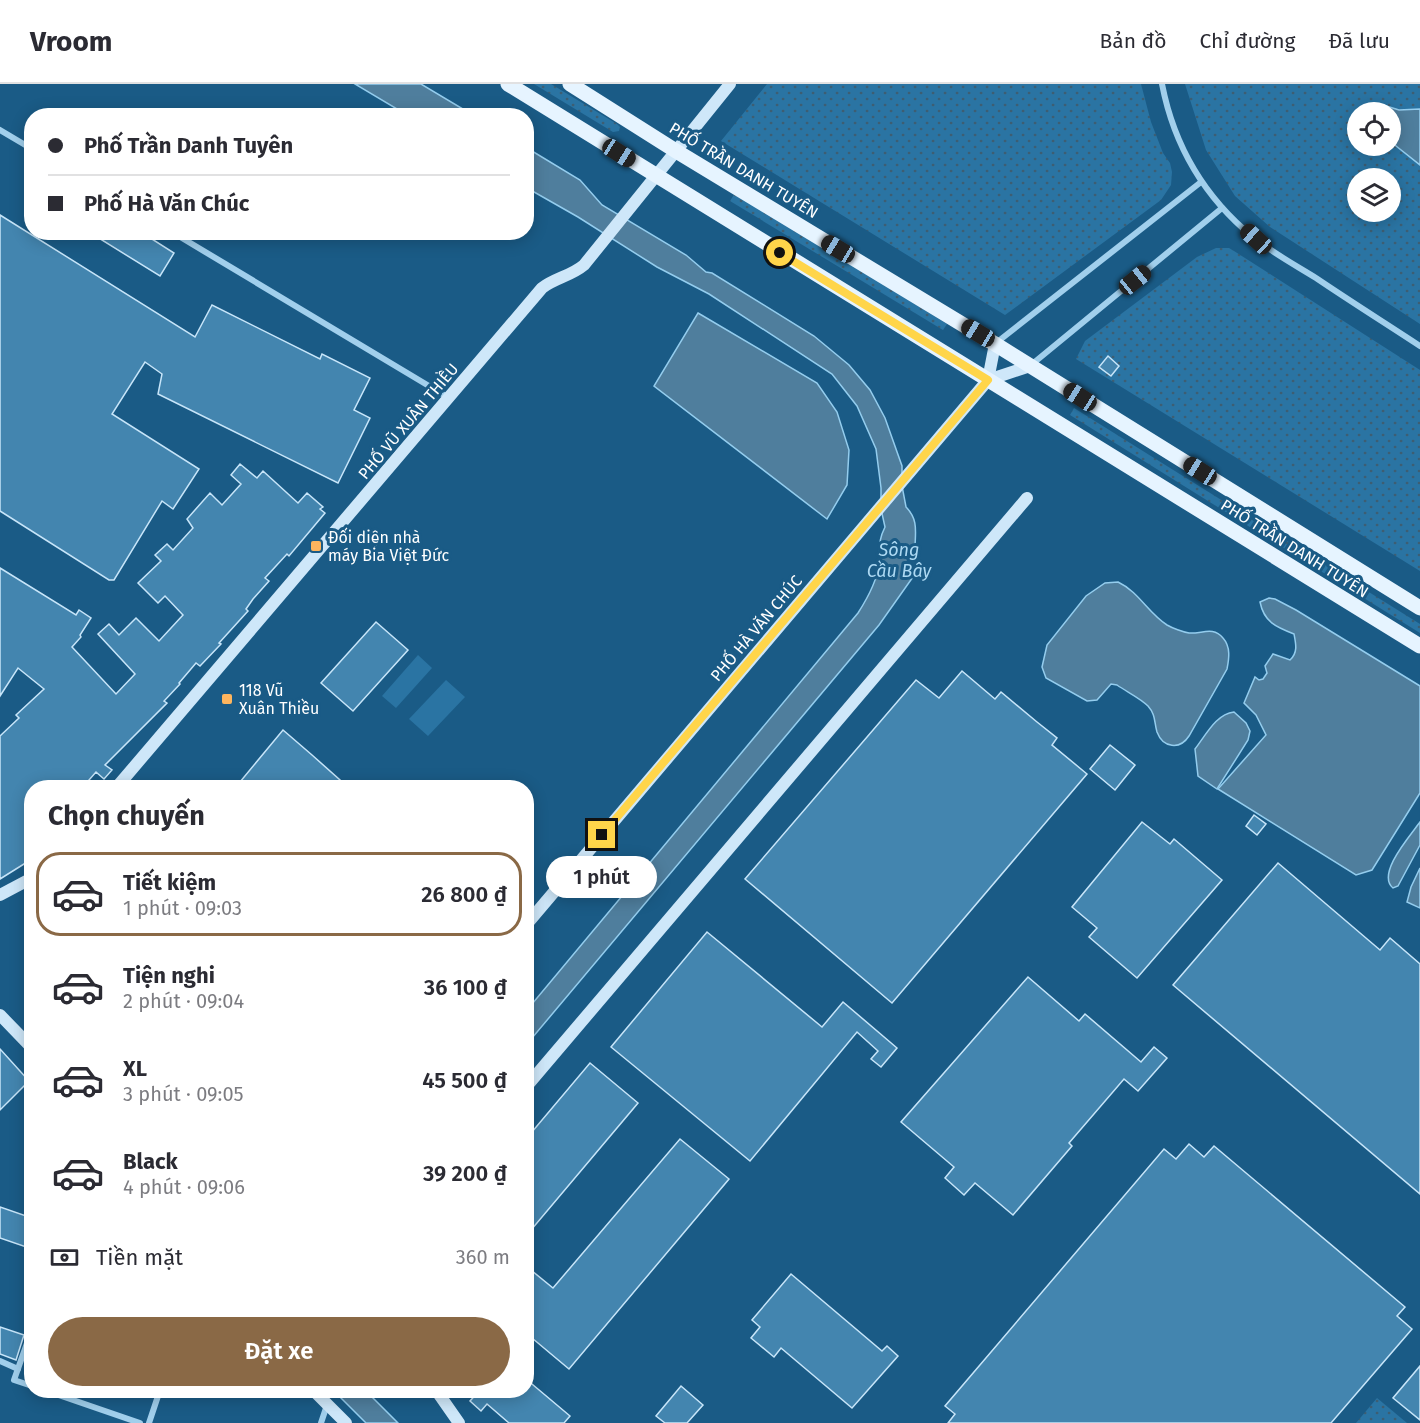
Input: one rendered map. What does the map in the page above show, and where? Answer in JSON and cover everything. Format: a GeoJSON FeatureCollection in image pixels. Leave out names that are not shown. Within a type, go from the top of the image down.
{"type":"FeatureCollection","features":[{"type":"Feature","properties":{"kind":"main road","name":"PHỐ TRẦN DANH TUYÊN"},"geometry":{"type":"LineString","coordinates":[[508,84],[1420,646]]}},
{"type":"Feature","properties":{"kind":"main road","name":"PHỐ TRẦN DANH TUYÊN"},"geometry":{"type":"LineString","coordinates":[[570,84],[1420,608]]}},
{"type":"Feature","properties":{"kind":"street","name":"PHỐ VŨ XUÂN THIỀU"},"geometry":{"type":"LineString","coordinates":[[123,780],[542,288],[576,272],[584,265],[730,84]]}},
{"type":"Feature","properties":{"kind":"street"},"geometry":{"type":"LineString","coordinates":[[1162,84],[1167,110],[1181,148],[1201,182],[1222,208],[1256,239],[1420,346]]}},
{"type":"Feature","properties":{"kind":"street"},"geometry":{"type":"LineString","coordinates":[[0,130],[24,144]]}},
{"type":"Feature","properties":{"kind":"street"},"geometry":{"type":"LineString","coordinates":[[995,344],[1201,182]]}},
{"type":"Feature","properties":{"kind":"street"},"geometry":{"type":"LineString","coordinates":[[988,380],[1030,366],[1222,208]]}},
{"type":"Feature","properties":{"kind":"street"},"geometry":{"type":"LineString","coordinates":[[185,240],[449,398]]}},
{"type":"Feature","properties":{"kind":"street","name":"PHỐ HÀ VĂN CHÚC"},"geometry":{"type":"LineString","coordinates":[[534,916],[988,380],[995,344]]}},
{"type":"Feature","properties":{"kind":"street"},"geometry":{"type":"LineString","coordinates":[[534,1078],[1027,498]]}},
{"type":"Feature","properties":{"kind":"street"},"geometry":{"type":"LineString","coordinates":[[0,895],[24,882]]}},
{"type":"Feature","properties":{"kind":"street"},"geometry":{"type":"LineString","coordinates":[[0,1015],[24,1040]]}},
{"type":"Feature","properties":{"kind":"street"},"geometry":{"type":"LineString","coordinates":[[24,1352],[14,1380],[24,1383]]}},
{"type":"Feature","properties":{"kind":"street"},"geometry":{"type":"LineString","coordinates":[[0,1361],[18,1369]]}},
{"type":"Feature","properties":{"kind":"street"},"geometry":{"type":"LineString","coordinates":[[67,1398],[140,1423]]}},
{"type":"Feature","properties":{"kind":"street"},"geometry":{"type":"LineString","coordinates":[[149,1423],[157,1398]]}},
{"type":"Feature","properties":{"kind":"street"},"geometry":{"type":"LineString","coordinates":[[320,1398],[346,1423]]}},
{"type":"Feature","properties":{"kind":"street"},"geometry":{"type":"LineString","coordinates":[[442,1398],[459,1423]]}},
{"type":"Feature","properties":{"kind":"street"},"geometry":{"type":"LineString","coordinates":[[321,1423],[327,1405]]}},
{"type":"Feature","properties":{"kind":"shaded area"},"geometry":{"type":"Polygon","coordinates":[[[534,84],[551,84],[617,124],[620,127],[619,131],[613,132],[534,84]]]}},
{"type":"Feature","properties":{"kind":"shaded area"},"geometry":{"type":"Polygon","coordinates":[[[767,84],[1141,84],[1151,122],[1163,153],[1170,163],[1171,185],[1161,200],[1005,315],[721,141],[767,84]]]}},
{"type":"Feature","properties":{"kind":"shaded area"},"geometry":{"type":"Polygon","coordinates":[[[1185,84],[1420,84],[1420,324],[1270,227],[1235,196],[1206,150],[1185,84]]]}},
{"type":"Feature","properties":{"kind":"shaded area"},"geometry":{"type":"Polygon","coordinates":[[[735,193],[947,324],[943,330],[730,201],[735,193]]]}},
{"type":"Feature","properties":{"kind":"shaded area"},"geometry":{"type":"Polygon","coordinates":[[[1216,248],[1229,248],[1420,370],[1420,571],[1076,359],[1085,341],[1197,257],[1216,248]]]}},
{"type":"Feature","properties":{"kind":"shaded area"},"geometry":{"type":"Polygon","coordinates":[[[1074,408],[1420,624],[1420,633],[1070,415],[1074,408]]]}},
{"type":"Feature","properties":{"kind":"shaded area"},"geometry":{"type":"Polygon","coordinates":[[[418,655],[432,668],[396,708],[382,696],[418,655]]]}},
{"type":"Feature","properties":{"kind":"shaded area"},"geometry":{"type":"Polygon","coordinates":[[[446,680],[465,697],[428,736],[409,719],[446,680]]]}},
{"type":"Feature","properties":{"kind":"shaded area"},"geometry":{"type":"Polygon","coordinates":[[[1377,1398],[1407,1423],[1356,1423],[1377,1398]]]}},
{"type":"Feature","properties":{"kind":"water"},"geometry":{"type":"Polygon","coordinates":[[[355,84],[421,84],[461,108],[395,108],[355,84]]]}},
{"type":"Feature","properties":{"kind":"water"},"geometry":{"type":"Polygon","coordinates":[[[1420,109],[1420,165],[1401,150],[1401,110],[1420,109]]]}},
{"type":"Feature","properties":{"kind":"water","name":"Sông Cầu Bây"},"geometry":{"type":"Polygon","coordinates":[[[534,152],[580,180],[602,205],[686,255],[706,272],[712,273],[814,336],[849,365],[870,390],[885,418],[902,466],[902,486],[906,507],[915,522],[915,551],[920,567],[879,625],[534,1036],[534,1002],[858,613],[876,577],[880,542],[885,527],[881,509],[876,449],[857,406],[832,374],[709,294],[657,267],[534,192],[534,152]]]}},
{"type":"Feature","properties":{"kind":"water"},"geometry":{"type":"Polygon","coordinates":[[[698,313],[817,383],[837,412],[849,450],[847,485],[827,519],[654,386],[698,313]]]}},
{"type":"Feature","properties":{"kind":"water"},"geometry":{"type":"Polygon","coordinates":[[[1118,582],[1132,591],[1154,615],[1167,625],[1189,633],[1215,632],[1223,638],[1227,645],[1229,657],[1227,669],[1189,736],[1181,744],[1172,745],[1163,741],[1157,732],[1151,709],[1117,685],[1111,684],[1097,700],[1087,701],[1046,678],[1042,667],[1047,645],[1086,596],[1105,583],[1118,582]]]}},
{"type":"Feature","properties":{"kind":"water"},"geometry":{"type":"Polygon","coordinates":[[[1269,598],[1296,610],[1420,686],[1420,793],[1372,870],[1356,875],[1218,789],[1266,735],[1256,715],[1244,703],[1255,677],[1259,680],[1263,679],[1267,673],[1265,666],[1273,654],[1290,660],[1295,651],[1294,634],[1276,626],[1264,614],[1260,602],[1269,598]]]}},
{"type":"Feature","properties":{"kind":"water"},"geometry":{"type":"Polygon","coordinates":[[[1234,712],[1246,723],[1250,731],[1248,740],[1217,789],[1198,776],[1195,749],[1217,721],[1234,712]]]}},
{"type":"Feature","properties":{"kind":"water"},"geometry":{"type":"Polygon","coordinates":[[[1420,822],[1420,845],[1398,886],[1393,888],[1389,882],[1391,865],[1420,822]]]}},
{"type":"Feature","properties":{"kind":"water"},"geometry":{"type":"Polygon","coordinates":[[[1420,868],[1420,908],[1407,902],[1420,868]]]}},
{"type":"Feature","properties":{"kind":"water"},"geometry":{"type":"Polygon","coordinates":[[[341,1398],[373,1398],[398,1423],[366,1423],[341,1398]]]}},
{"type":"Feature","properties":{"kind":"building"},"geometry":{"type":"Polygon","coordinates":[[[0,215],[24,230],[24,240],[40,240],[195,337],[212,305],[320,359],[322,354],[370,378],[354,410],[370,418],[338,483],[158,394],[162,374],[145,362],[112,414],[199,469],[173,509],[162,501],[114,580],[109,580],[0,511],[0,215]]]}},
{"type":"Feature","properties":{"kind":"building"},"geometry":{"type":"Polygon","coordinates":[[[102,240],[154,240],[174,253],[160,276],[102,240]]]}},
{"type":"Feature","properties":{"kind":"building"},"geometry":{"type":"Polygon","coordinates":[[[1108,356],[1119,366],[1111,376],[1099,367],[1108,356]]]}},
{"type":"Feature","properties":{"kind":"building"},"geometry":{"type":"Polygon","coordinates":[[[240,464],[257,478],[263,471],[298,503],[307,493],[323,507],[320,509],[325,513],[289,556],[287,554],[265,578],[269,581],[246,609],[248,611],[219,643],[221,644],[200,666],[196,663],[164,701],[167,703],[105,765],[112,770],[104,779],[96,772],[89,780],[24,780],[24,864],[0,879],[0,736],[19,718],[16,715],[44,689],[18,668],[0,696],[0,568],[76,615],[79,610],[91,618],[80,635],[81,637],[72,647],[116,694],[135,674],[98,634],[109,624],[119,635],[136,618],[159,641],[183,615],[165,596],[158,603],[138,583],[161,561],[155,555],[167,544],[173,550],[193,528],[187,519],[210,493],[222,505],[241,484],[231,475],[240,464]]]}},
{"type":"Feature","properties":{"kind":"building"},"geometry":{"type":"Polygon","coordinates":[[[376,622],[408,650],[353,711],[321,683],[376,622]]]}},
{"type":"Feature","properties":{"kind":"building"},"geometry":{"type":"Polygon","coordinates":[[[962,671],[995,699],[1001,692],[1057,738],[1052,745],[1087,774],[892,1003],[745,879],[916,680],[939,698],[962,671]]]}},
{"type":"Feature","properties":{"kind":"building"},"geometry":{"type":"Polygon","coordinates":[[[283,730],[340,780],[242,780],[283,730]]]}},
{"type":"Feature","properties":{"kind":"building"},"geometry":{"type":"Polygon","coordinates":[[[1110,745],[1135,765],[1115,790],[1090,769],[1110,745]]]}},
{"type":"Feature","properties":{"kind":"building"},"geometry":{"type":"Polygon","coordinates":[[[1254,815],[1266,824],[1257,835],[1246,826],[1254,815]]]}},
{"type":"Feature","properties":{"kind":"building"},"geometry":{"type":"Polygon","coordinates":[[[1142,822],[1170,844],[1174,839],[1222,880],[1137,978],[1089,937],[1097,928],[1072,907],[1142,822]]]}},
{"type":"Feature","properties":{"kind":"building"},"geometry":{"type":"Polygon","coordinates":[[[1278,863],[1380,950],[1390,938],[1420,964],[1420,1194],[1173,985],[1278,863]]]}},
{"type":"Feature","properties":{"kind":"building"},"geometry":{"type":"Polygon","coordinates":[[[707,932],[822,1027],[843,1002],[897,1048],[881,1067],[871,1059],[878,1051],[857,1032],[750,1161],[611,1047],[707,932]]]}},
{"type":"Feature","properties":{"kind":"building"},"geometry":{"type":"Polygon","coordinates":[[[1028,977],[1079,1021],[1085,1014],[1141,1062],[1154,1047],[1167,1058],[1138,1091],[1124,1079],[1069,1143],[1072,1146],[1013,1215],[975,1183],[964,1195],[945,1178],[954,1167],[901,1122],[1028,977]]]}},
{"type":"Feature","properties":{"kind":"building"},"geometry":{"type":"Polygon","coordinates":[[[0,1049],[24,1075],[24,1086],[0,1110],[0,1049]]]}},
{"type":"Feature","properties":{"kind":"building"},"geometry":{"type":"Polygon","coordinates":[[[590,1063],[638,1103],[534,1226],[534,1130],[590,1063]]]}},
{"type":"Feature","properties":{"kind":"building"},"geometry":{"type":"Polygon","coordinates":[[[680,1139],[729,1179],[569,1369],[534,1340],[534,1273],[553,1288],[680,1139]]]}},
{"type":"Feature","properties":{"kind":"building"},"geometry":{"type":"Polygon","coordinates":[[[1189,1144],[1204,1157],[1214,1146],[1405,1307],[1397,1316],[1412,1329],[1331,1423],[948,1423],[955,1414],[945,1406],[1164,1149],[1176,1159],[1189,1144]]]}},
{"type":"Feature","properties":{"kind":"building"},"geometry":{"type":"Polygon","coordinates":[[[0,1207],[24,1215],[24,1246],[0,1238],[0,1207]]]}},
{"type":"Feature","properties":{"kind":"building"},"geometry":{"type":"Polygon","coordinates":[[[791,1274],[882,1351],[887,1346],[898,1356],[852,1408],[781,1348],[774,1357],[751,1338],[760,1327],[752,1320],[791,1274]]]}},
{"type":"Feature","properties":{"kind":"building"},"geometry":{"type":"Polygon","coordinates":[[[0,1327],[24,1335],[16,1360],[0,1354],[0,1327]]]}},
{"type":"Feature","properties":{"kind":"building"},"geometry":{"type":"Polygon","coordinates":[[[1420,1366],[1420,1420],[1393,1398],[1420,1366]]]}},
{"type":"Feature","properties":{"kind":"building"},"geometry":{"type":"Polygon","coordinates":[[[534,1386],[570,1416],[564,1423],[509,1423],[487,1404],[481,1411],[470,1401],[473,1398],[534,1398],[534,1386]]]}},
{"type":"Feature","properties":{"kind":"building"},"geometry":{"type":"Polygon","coordinates":[[[681,1386],[703,1405],[687,1423],[665,1423],[656,1416],[681,1386]]]}},
{"type":"Feature","properties":{"kind":"place","name":"Đối diện nhà máy Bia Việt Đức"},"geometry":{"type":"Point","coordinates":[316,546]}},
{"type":"Feature","properties":{"kind":"place","name":"118 Vũ Xuân Thiều"},"geometry":{"type":"Point","coordinates":[227,699]}},
{"type":"Feature","properties":{"kind":"route"},"geometry":{"type":"LineString","coordinates":[[602,835],[988,380],[780,253]]}}]}
